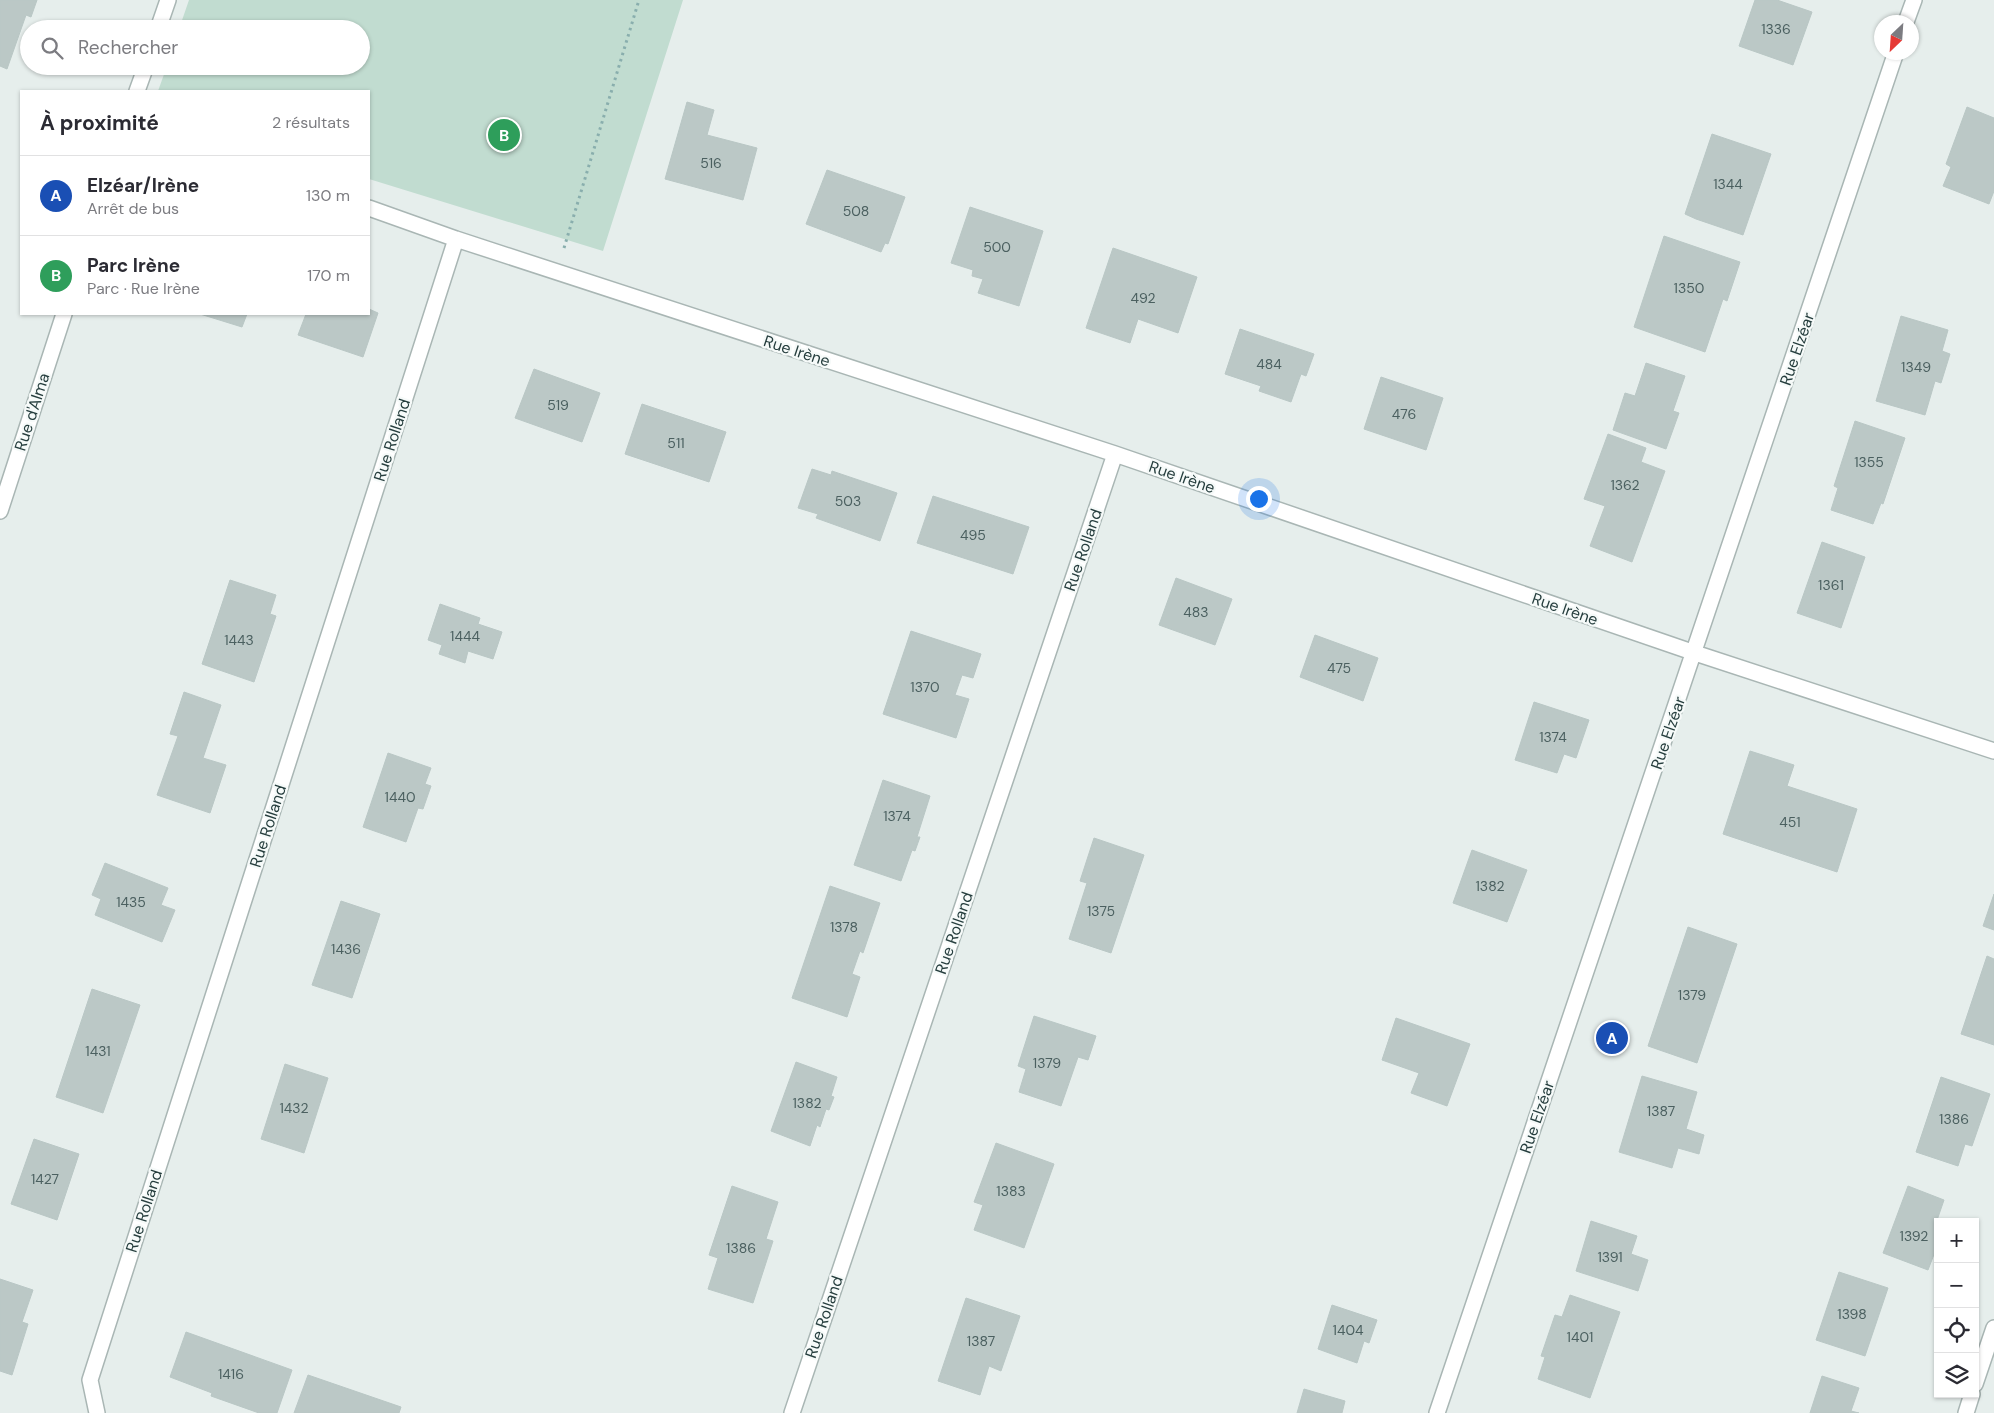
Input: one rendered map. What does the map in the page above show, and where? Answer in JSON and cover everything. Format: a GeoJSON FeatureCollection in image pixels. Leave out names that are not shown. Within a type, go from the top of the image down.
{"type":"FeatureCollection","features":[{"type":"Feature","properties":{"kind":"street"},"geometry":{"type":"LineString","coordinates":[[161,20],[168,0]]}},
{"type":"Feature","properties":{"kind":"street"},"geometry":{"type":"LineString","coordinates":[[1909,15],[1914,0]]}},
{"type":"Feature","properties":{"kind":"street","name":"Rue Elzéar"},"geometry":{"type":"LineString","coordinates":[[1437,1413],[1695,653],[1893,60]]}},
{"type":"Feature","properties":{"kind":"street"},"geometry":{"type":"LineString","coordinates":[[138,90],[143,75]]}},
{"type":"Feature","properties":{"kind":"street","name":"Rue Irène"},"geometry":{"type":"LineString","coordinates":[[370,208],[456,240],[1115,454],[1695,653],[1994,751]]}},
{"type":"Feature","properties":{"kind":"street","name":"Rue Rolland"},"geometry":{"type":"LineString","coordinates":[[97,1413],[90,1380],[456,240]]}},
{"type":"Feature","properties":{"kind":"street","name":"Rue d'Alma"},"geometry":{"type":"LineString","coordinates":[[0,511],[64,315]]}},
{"type":"Feature","properties":{"kind":"street","name":"Rue Rolland"},"geometry":{"type":"LineString","coordinates":[[792,1413],[1115,454]]}},
{"type":"Feature","properties":{"kind":"street"},"geometry":{"type":"LineString","coordinates":[[1979,1372],[1994,1328]]}},
{"type":"Feature","properties":{"kind":"street"},"geometry":{"type":"LineString","coordinates":[[1966,1413],[1971,1398]]}},
{"type":"Feature","properties":{"kind":"path"},"geometry":{"type":"LineString","coordinates":[[557,273],[639,0]]}},
{"type":"Feature","properties":{"kind":"green space"},"geometry":{"type":"Polygon","coordinates":[[[189,0],[683,0],[603,251],[370,179],[370,90],[158,90],[164,75],[370,75],[370,20],[182,20],[189,0]]]}},
{"type":"Feature","properties":{"kind":"building"},"geometry":{"type":"Polygon","coordinates":[[[0,0],[37,0],[31,17],[26,15],[24,20],[20,20],[20,32],[7,69],[0,66],[0,0]]]}},
{"type":"Feature","properties":{"kind":"building"},"geometry":{"type":"Polygon","coordinates":[[[1755,0],[1777,0],[1812,12],[1793,65],[1739,46],[1755,0]]]}},
{"type":"Feature","properties":{"kind":"building"},"geometry":{"type":"Polygon","coordinates":[[[687,102],[714,110],[707,135],[757,148],[743,200],[665,179],[687,102]]]}},
{"type":"Feature","properties":{"kind":"building"},"geometry":{"type":"Polygon","coordinates":[[[1967,107],[1994,118],[1994,191],[1989,204],[1943,186],[1951,167],[1946,164],[1967,107]]]}},
{"type":"Feature","properties":{"kind":"building"},"geometry":{"type":"Polygon","coordinates":[[[1712,134],[1771,154],[1743,235],[1685,214],[1712,134]]]}},
{"type":"Feature","properties":{"kind":"building"},"geometry":{"type":"Polygon","coordinates":[[[827,170],[905,197],[888,244],[885,243],[881,252],[806,224],[827,170]]]}},
{"type":"Feature","properties":{"kind":"building"},"geometry":{"type":"Polygon","coordinates":[[[970,207],[1043,231],[1019,306],[978,293],[983,279],[972,276],[973,270],[951,263],[970,207]]]}},
{"type":"Feature","properties":{"kind":"building"},"geometry":{"type":"Polygon","coordinates":[[[1664,236],[1740,262],[1727,301],[1723,299],[1705,352],[1634,327],[1664,236]]]}},
{"type":"Feature","properties":{"kind":"building"},"geometry":{"type":"Polygon","coordinates":[[[1113,248],[1197,277],[1178,333],[1138,319],[1130,343],[1086,328],[1113,248]]]}},
{"type":"Feature","properties":{"kind":"building"},"geometry":{"type":"Polygon","coordinates":[[[370,309],[378,313],[363,357],[298,335],[306,315],[370,315],[370,309]]]}},
{"type":"Feature","properties":{"kind":"building"},"geometry":{"type":"Polygon","coordinates":[[[203,315],[247,315],[242,327],[203,315]]]}},
{"type":"Feature","properties":{"kind":"building"},"geometry":{"type":"Polygon","coordinates":[[[1901,316],[1948,330],[1942,351],[1950,354],[1941,383],[1935,381],[1925,415],[1876,401],[1901,316]]]}},
{"type":"Feature","properties":{"kind":"building"},"geometry":{"type":"Polygon","coordinates":[[[1240,329],[1314,354],[1306,376],[1301,374],[1291,402],[1259,391],[1261,386],[1225,374],[1240,329]]]}},
{"type":"Feature","properties":{"kind":"building"},"geometry":{"type":"Polygon","coordinates":[[[1646,363],[1685,376],[1673,411],[1679,413],[1666,449],[1613,430],[1625,393],[1635,396],[1646,363]]]}},
{"type":"Feature","properties":{"kind":"building"},"geometry":{"type":"Polygon","coordinates":[[[534,369],[600,393],[582,442],[515,418],[534,369]]]}},
{"type":"Feature","properties":{"kind":"building"},"geometry":{"type":"Polygon","coordinates":[[[1381,377],[1443,398],[1426,450],[1364,429],[1381,377]]]}},
{"type":"Feature","properties":{"kind":"building"},"geometry":{"type":"Polygon","coordinates":[[[642,404],[726,432],[709,482],[625,454],[642,404]]]}},
{"type":"Feature","properties":{"kind":"building"},"geometry":{"type":"Polygon","coordinates":[[[1855,421],[1905,438],[1883,504],[1881,503],[1873,524],[1831,510],[1838,488],[1834,486],[1855,421]]]}},
{"type":"Feature","properties":{"kind":"building"},"geometry":{"type":"Polygon","coordinates":[[[1608,434],[1646,448],[1641,462],[1665,471],[1632,562],[1590,546],[1605,506],[1584,499],[1608,434]]]}},
{"type":"Feature","properties":{"kind":"building"},"geometry":{"type":"Polygon","coordinates":[[[812,469],[831,475],[832,471],[897,493],[880,541],[816,518],[818,514],[798,508],[812,469]]]}},
{"type":"Feature","properties":{"kind":"building"},"geometry":{"type":"Polygon","coordinates":[[[933,496],[1029,527],[1013,574],[917,543],[933,496]]]}},
{"type":"Feature","properties":{"kind":"building"},"geometry":{"type":"Polygon","coordinates":[[[1822,542],[1865,557],[1841,628],[1797,613],[1822,542]]]}},
{"type":"Feature","properties":{"kind":"building"},"geometry":{"type":"Polygon","coordinates":[[[1176,578],[1232,599],[1215,645],[1159,625],[1176,578]]]}},
{"type":"Feature","properties":{"kind":"building"},"geometry":{"type":"Polygon","coordinates":[[[230,580],[276,595],[270,614],[276,616],[254,682],[202,664],[230,580]]]}},
{"type":"Feature","properties":{"kind":"building"},"geometry":{"type":"Polygon","coordinates":[[[440,604],[480,618],[478,624],[502,632],[493,659],[468,651],[465,663],[439,654],[442,645],[428,640],[440,604]]]}},
{"type":"Feature","properties":{"kind":"building"},"geometry":{"type":"Polygon","coordinates":[[[911,631],[981,654],[973,678],[962,675],[955,695],[969,699],[956,738],[883,714],[911,631]]]}},
{"type":"Feature","properties":{"kind":"building"},"geometry":{"type":"Polygon","coordinates":[[[1315,635],[1378,658],[1363,701],[1300,677],[1315,635]]]}},
{"type":"Feature","properties":{"kind":"building"},"geometry":{"type":"Polygon","coordinates":[[[184,692],[221,705],[203,758],[226,765],[210,813],[157,795],[178,736],[170,734],[184,692]]]}},
{"type":"Feature","properties":{"kind":"building"},"geometry":{"type":"Polygon","coordinates":[[[1534,702],[1589,720],[1576,758],[1564,754],[1557,773],[1515,760],[1534,702]]]}},
{"type":"Feature","properties":{"kind":"building"},"geometry":{"type":"Polygon","coordinates":[[[1750,751],[1794,765],[1787,786],[1857,809],[1837,872],[1723,834],[1750,751]]]}},
{"type":"Feature","properties":{"kind":"building"},"geometry":{"type":"Polygon","coordinates":[[[388,753],[431,768],[425,784],[431,786],[423,809],[418,808],[406,842],[363,827],[388,753]]]}},
{"type":"Feature","properties":{"kind":"building"},"geometry":{"type":"Polygon","coordinates":[[[883,780],[930,796],[917,837],[920,837],[915,851],[912,850],[901,881],[854,865],[883,780]]]}},
{"type":"Feature","properties":{"kind":"building"},"geometry":{"type":"Polygon","coordinates":[[[1094,838],[1144,855],[1111,953],[1069,939],[1087,883],[1080,881],[1094,838]]]}},
{"type":"Feature","properties":{"kind":"building"},"geometry":{"type":"Polygon","coordinates":[[[1472,850],[1527,870],[1507,922],[1453,903],[1472,850]]]}},
{"type":"Feature","properties":{"kind":"building"},"geometry":{"type":"Polygon","coordinates":[[[105,863],[168,888],[161,905],[175,910],[162,942],[95,915],[101,899],[92,895],[105,863]]]}},
{"type":"Feature","properties":{"kind":"building"},"geometry":{"type":"Polygon","coordinates":[[[830,886],[880,903],[863,953],[860,951],[852,974],[860,977],[847,1017],[792,998],[830,886]]]}},
{"type":"Feature","properties":{"kind":"building"},"geometry":{"type":"Polygon","coordinates":[[[1994,894],[1994,930],[1983,926],[1994,894]]]}},
{"type":"Feature","properties":{"kind":"building"},"geometry":{"type":"Polygon","coordinates":[[[341,901],[380,914],[352,998],[312,985],[341,901]]]}},
{"type":"Feature","properties":{"kind":"building"},"geometry":{"type":"Polygon","coordinates":[[[1688,927],[1737,944],[1697,1063],[1648,1046],[1688,927]]]}},
{"type":"Feature","properties":{"kind":"building"},"geometry":{"type":"Polygon","coordinates":[[[1987,956],[1994,959],[1994,1045],[1961,1034],[1987,956]]]}},
{"type":"Feature","properties":{"kind":"building"},"geometry":{"type":"Polygon","coordinates":[[[92,989],[140,1005],[103,1113],[56,1097],[92,989]]]}},
{"type":"Feature","properties":{"kind":"building"},"geometry":{"type":"Polygon","coordinates":[[[1034,1016],[1096,1036],[1088,1060],[1078,1057],[1061,1106],[1019,1092],[1026,1069],[1018,1066],[1034,1016]]]}},
{"type":"Feature","properties":{"kind":"building"},"geometry":{"type":"Polygon","coordinates":[[[1396,1018],[1470,1044],[1447,1106],[1411,1093],[1419,1073],[1382,1060],[1396,1018]]]}},
{"type":"Feature","properties":{"kind":"building"},"geometry":{"type":"Polygon","coordinates":[[[796,1062],[837,1077],[831,1096],[834,1097],[829,1110],[826,1109],[820,1127],[817,1125],[810,1146],[771,1131],[796,1062]]]}},
{"type":"Feature","properties":{"kind":"building"},"geometry":{"type":"Polygon","coordinates":[[[285,1064],[328,1078],[304,1153],[261,1139],[285,1064]]]}},
{"type":"Feature","properties":{"kind":"building"},"geometry":{"type":"Polygon","coordinates":[[[1642,1076],[1697,1092],[1686,1129],[1704,1135],[1699,1154],[1678,1148],[1672,1168],[1619,1152],[1642,1076]]]}},
{"type":"Feature","properties":{"kind":"building"},"geometry":{"type":"Polygon","coordinates":[[[1941,1077],[1990,1094],[1972,1146],[1965,1144],[1958,1166],[1916,1152],[1941,1077]]]}},
{"type":"Feature","properties":{"kind":"building"},"geometry":{"type":"Polygon","coordinates":[[[34,1139],[79,1154],[57,1220],[11,1204],[34,1139]]]}},
{"type":"Feature","properties":{"kind":"building"},"geometry":{"type":"Polygon","coordinates":[[[996,1143],[1054,1164],[1024,1248],[974,1230],[983,1205],[974,1202],[996,1143]]]}},
{"type":"Feature","properties":{"kind":"building"},"geometry":{"type":"Polygon","coordinates":[[[732,1186],[778,1202],[766,1239],[773,1241],[753,1303],[708,1289],[718,1258],[709,1255],[732,1186]]]}},
{"type":"Feature","properties":{"kind":"building"},"geometry":{"type":"Polygon","coordinates":[[[1908,1186],[1944,1200],[1938,1218],[1934,1218],[1934,1254],[1928,1270],[1883,1253],[1908,1186]]]}},
{"type":"Feature","properties":{"kind":"building"},"geometry":{"type":"Polygon","coordinates":[[[1591,1221],[1637,1236],[1631,1254],[1648,1260],[1638,1291],[1576,1271],[1591,1221]]]}},
{"type":"Feature","properties":{"kind":"building"},"geometry":{"type":"Polygon","coordinates":[[[1839,1272],[1888,1288],[1865,1356],[1816,1340],[1839,1272]]]}},
{"type":"Feature","properties":{"kind":"building"},"geometry":{"type":"Polygon","coordinates":[[[0,1279],[33,1290],[22,1322],[28,1324],[12,1375],[0,1371],[0,1279]]]}},
{"type":"Feature","properties":{"kind":"building"},"geometry":{"type":"Polygon","coordinates":[[[1570,1295],[1620,1312],[1590,1398],[1538,1379],[1545,1357],[1541,1356],[1555,1315],[1562,1317],[1570,1295]]]}},
{"type":"Feature","properties":{"kind":"building"},"geometry":{"type":"Polygon","coordinates":[[[966,1298],[1020,1316],[1001,1371],[989,1366],[980,1395],[938,1381],[966,1298]]]}},
{"type":"Feature","properties":{"kind":"building"},"geometry":{"type":"Polygon","coordinates":[[[1332,1305],[1377,1320],[1369,1343],[1364,1341],[1357,1363],[1318,1349],[1332,1305]]]}},
{"type":"Feature","properties":{"kind":"building"},"geometry":{"type":"Polygon","coordinates":[[[186,1332],[292,1370],[277,1413],[259,1413],[211,1396],[212,1393],[170,1377],[186,1332]]]}},
{"type":"Feature","properties":{"kind":"building"},"geometry":{"type":"Polygon","coordinates":[[[308,1375],[401,1407],[399,1413],[294,1413],[308,1375]]]}},
{"type":"Feature","properties":{"kind":"building"},"geometry":{"type":"Polygon","coordinates":[[[1822,1376],[1859,1388],[1851,1411],[1859,1413],[1810,1413],[1822,1376]]]}},
{"type":"Feature","properties":{"kind":"building"},"geometry":{"type":"Polygon","coordinates":[[[1304,1389],[1345,1401],[1342,1413],[1297,1413],[1304,1389]]]}},
{"type":"Feature","properties":{"kind":"place","name":"Parc Irène"},"geometry":{"type":"Point","coordinates":[504,135]}},
{"type":"Feature","properties":{"kind":"place","name":"Elzéar/Irène"},"geometry":{"type":"Point","coordinates":[1612,1038]}}]}
